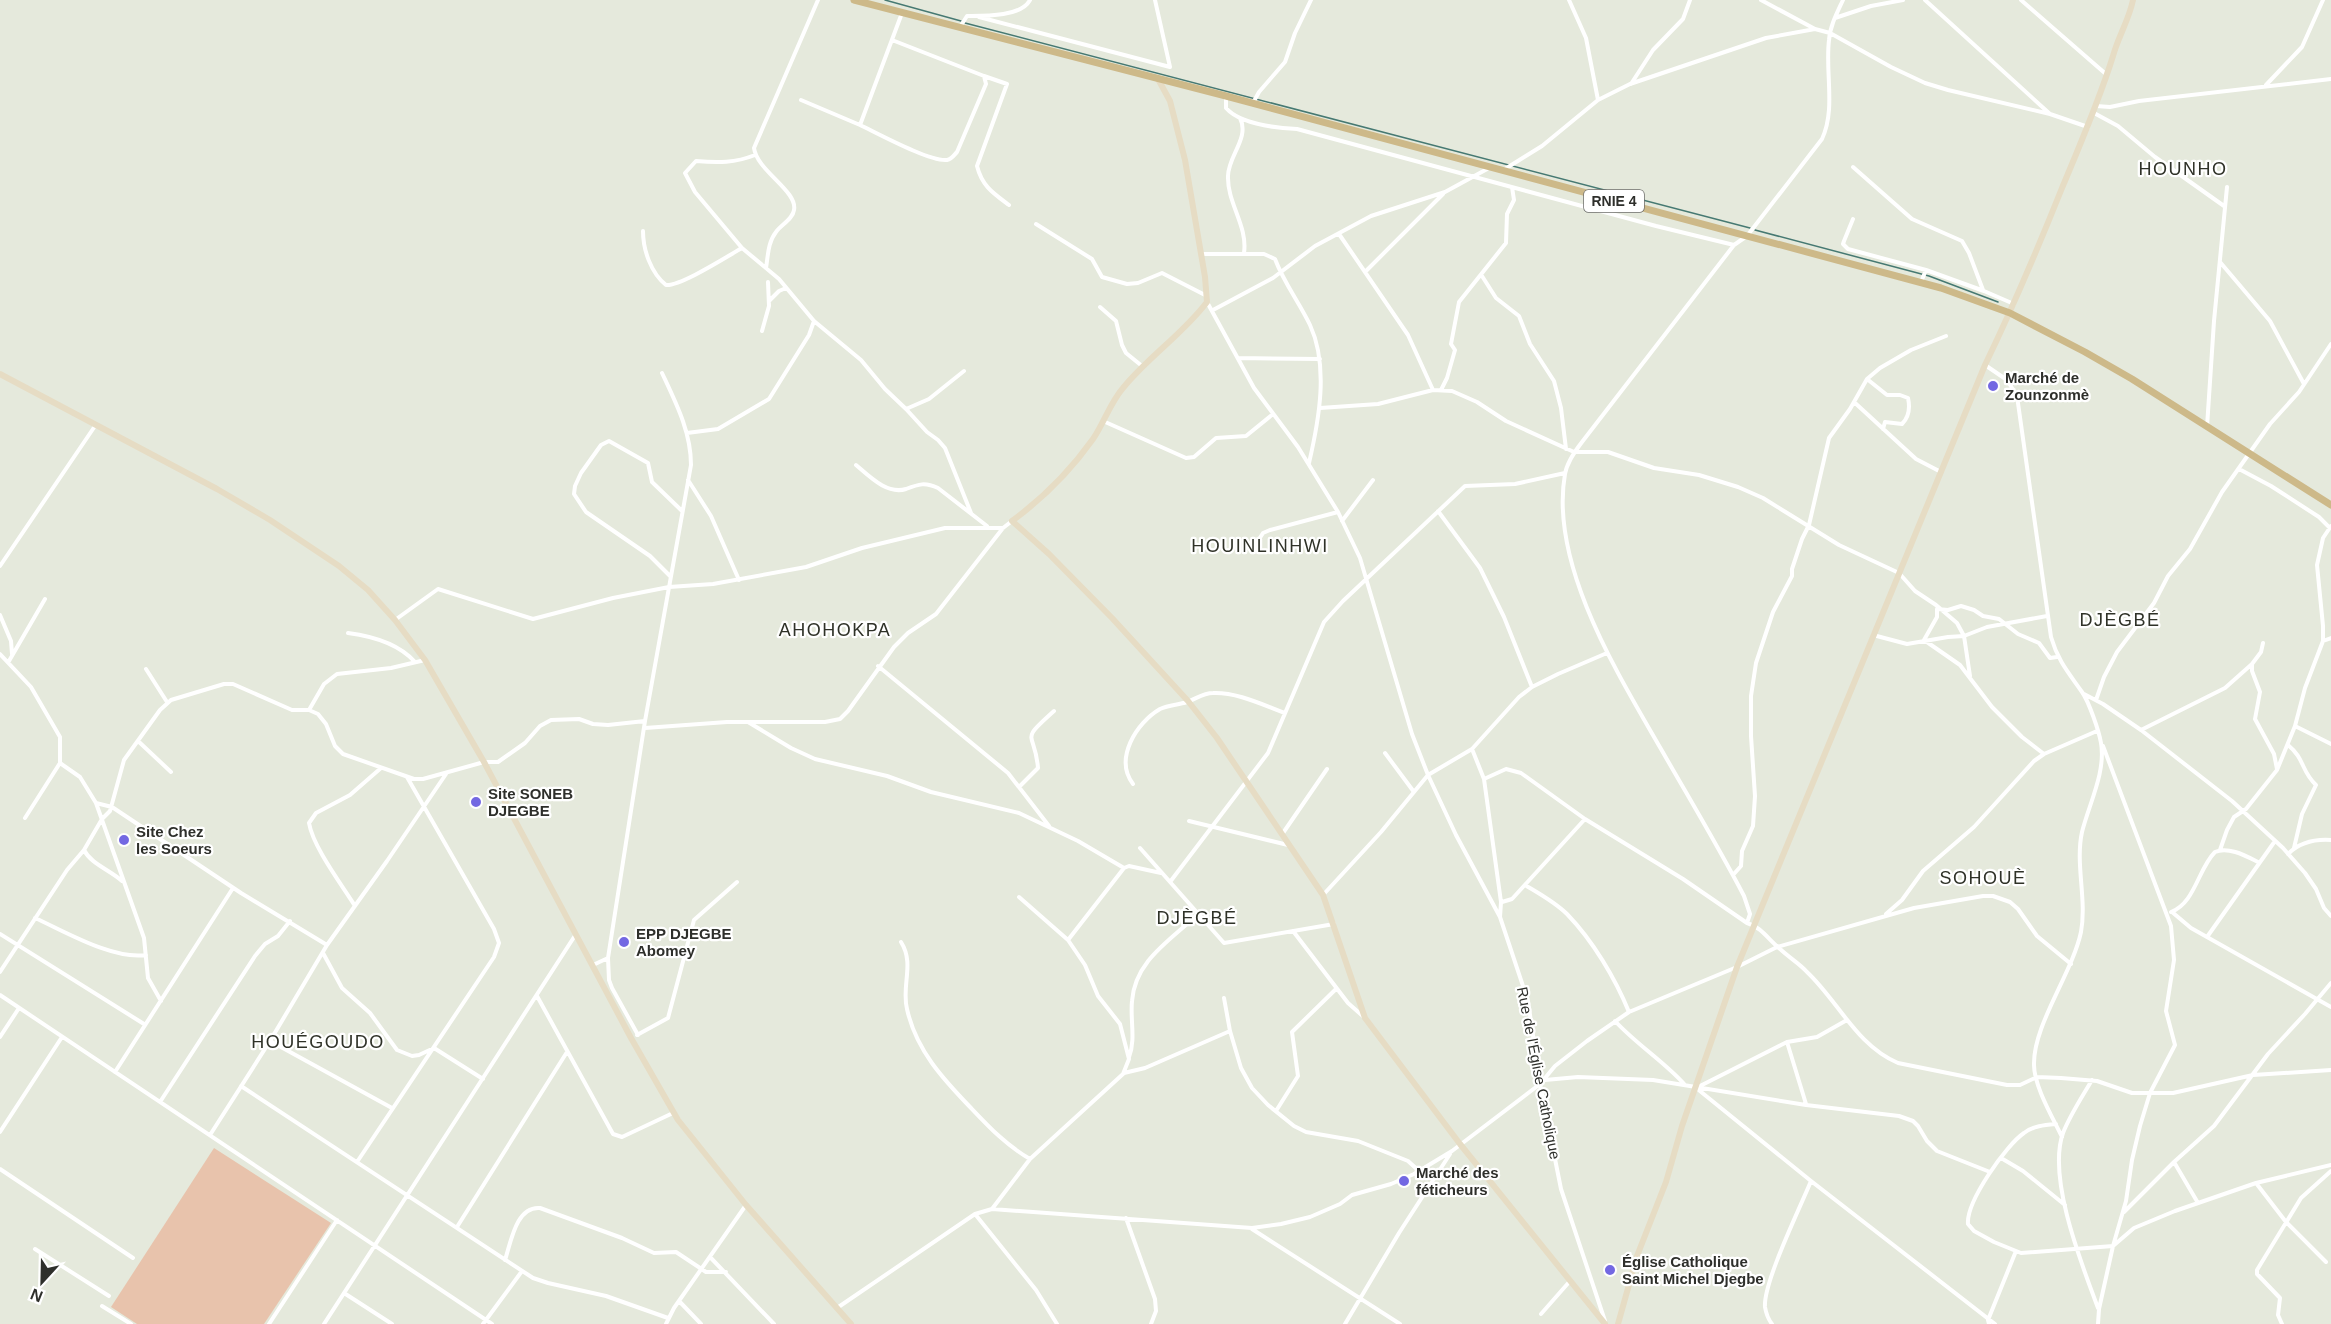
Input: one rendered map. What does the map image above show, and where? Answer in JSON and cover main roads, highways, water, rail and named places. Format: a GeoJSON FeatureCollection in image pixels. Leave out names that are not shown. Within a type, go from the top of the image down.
{"type":"FeatureCollection","features":[{"type":"Feature","properties":{"kind":"main road","name":"RNIE 4"},"geometry":{"type":"LineString","coordinates":[[854,0],[1226,96],[1255,100],[1489,168],[1747,236],[1924,276],[2010,314],[2123,373],[2331,505]]}},
{"type":"Feature","properties":{"kind":"waterway"},"geometry":{"type":"LineString","coordinates":[[885,0],[961,21]]}},
{"type":"Feature","properties":{"kind":"waterway"},"geometry":{"type":"LineString","coordinates":[[965,23],[1750,228]]}},
{"type":"Feature","properties":{"kind":"waterway"},"geometry":{"type":"LineString","coordinates":[[1755,230],[1929,276],[1998,302]]}},
{"type":"Feature","properties":{"kind":"place","name":"Marché de Zounzonmè"},"geometry":{"type":"Point","coordinates":[1993,386]}},
{"type":"Feature","properties":{"kind":"place","name":"Site SONEB DJEGBE"},"geometry":{"type":"Point","coordinates":[476,802]}},
{"type":"Feature","properties":{"kind":"place","name":"Site Chez les Soeurs"},"geometry":{"type":"Point","coordinates":[124,840]}},
{"type":"Feature","properties":{"kind":"place","name":"EPP DJEGBE Abomey"},"geometry":{"type":"Point","coordinates":[624,942]}},
{"type":"Feature","properties":{"kind":"place","name":"Marché des féticheurs"},"geometry":{"type":"Point","coordinates":[1404,1181]}},
{"type":"Feature","properties":{"kind":"place","name":"Église Catholique Saint Michel Djegbe"},"geometry":{"type":"Point","coordinates":[1610,1270]}},
{"type":"Feature","properties":{"kind":"district","name":"HOUNHO"},"geometry":{"type":"Point","coordinates":[2183,169]}},
{"type":"Feature","properties":{"kind":"district","name":"HOUINLINHWI"},"geometry":{"type":"Point","coordinates":[1260,546]}},
{"type":"Feature","properties":{"kind":"district","name":"DJÈGBÉ"},"geometry":{"type":"Point","coordinates":[2120,620]}},
{"type":"Feature","properties":{"kind":"district","name":"AHOHOKPA"},"geometry":{"type":"Point","coordinates":[835,630]}},
{"type":"Feature","properties":{"kind":"district","name":"SOHOUÈ"},"geometry":{"type":"Point","coordinates":[1983,878]}},
{"type":"Feature","properties":{"kind":"district","name":"DJÈGBÉ"},"geometry":{"type":"Point","coordinates":[1197,918]}},
{"type":"Feature","properties":{"kind":"district","name":"HOUÉGOUDO"},"geometry":{"type":"Point","coordinates":[318,1042]}}]}
